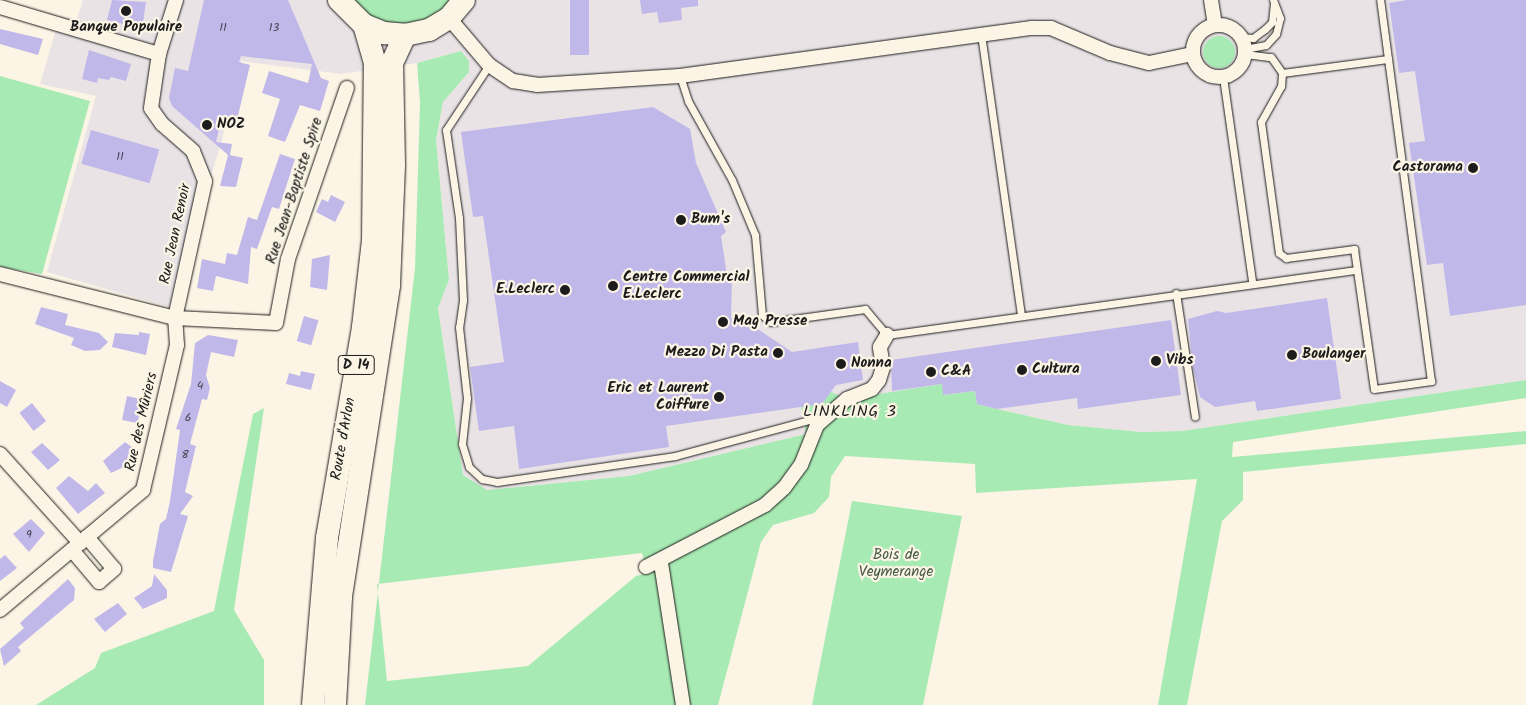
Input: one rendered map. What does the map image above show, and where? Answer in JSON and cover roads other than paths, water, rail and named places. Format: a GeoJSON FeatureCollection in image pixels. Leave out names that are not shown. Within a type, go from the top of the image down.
{"type":"FeatureCollection","features":[{"type":"Feature","properties":{"kind":"main road"},"geometry":{"type":"LineString","coordinates":[[339,0],[364,25],[384,33],[405,35],[429,30],[449,18],[464,0]]}},
{"type":"Feature","properties":{"kind":"main road","name":"Route d'Arlon"},"geometry":{"type":"LineString","coordinates":[[313,705],[327,538],[363,327],[372,241],[374,63],[364,25]]}},
{"type":"Feature","properties":{"kind":"main road","name":"Route d'Arlon"},"geometry":{"type":"LineString","coordinates":[[335,705],[344,577],[389,284],[394,165],[392,63],[405,35]]}},
{"type":"Feature","properties":{"kind":"street","name":"Rue Jean Renoir"},"geometry":{"type":"LineString","coordinates":[[174,318],[205,182],[193,151],[162,124],[152,108],[159,54],[176,0]]}},
{"type":"Feature","properties":{"kind":"street"},"geometry":{"type":"LineString","coordinates":[[1211,0],[1215,25]]}},
{"type":"Feature","properties":{"kind":"street"},"geometry":{"type":"LineString","coordinates":[[9,6],[159,54]]}},
{"type":"Feature","properties":{"kind":"street"},"geometry":{"type":"LineString","coordinates":[[449,18],[489,66],[514,82],[537,85],[680,76],[981,34],[1051,28],[1110,53],[1149,63],[1193,54]]}},
{"type":"Feature","properties":{"kind":"street"},"geometry":{"type":"LineString","coordinates":[[1215,25],[1229,27],[1243,46],[1238,69],[1223,77],[1207,74],[1193,54],[1198,36],[1215,25]]}},
{"type":"Feature","properties":{"kind":"street","name":"Rue Jean-Baptiste Spire"},"geometry":{"type":"LineString","coordinates":[[0,274],[174,318],[276,323],[302,215],[347,88]]}},
{"type":"Feature","properties":{"kind":"street","name":"Rue des Mûriers"},"geometry":{"type":"LineString","coordinates":[[0,610],[143,490],[176,345],[174,318]]}},
{"type":"Feature","properties":{"kind":"street"},"geometry":{"type":"LineString","coordinates":[[646,567],[661,563],[765,505],[784,488],[800,465],[817,425],[847,399],[872,389],[879,380],[883,366],[880,347],[887,334]]}},
{"type":"Feature","properties":{"kind":"street"},"geometry":{"type":"LineString","coordinates":[[0,454],[80,543]]}},
{"type":"Feature","properties":{"kind":"street"},"geometry":{"type":"LineString","coordinates":[[661,563],[683,705]]}},
{"type":"Feature","properties":{"kind":"lane"},"geometry":{"type":"LineString","coordinates":[[1243,46],[1271,57],[1282,73],[1282,86],[1262,122],[1280,253],[1286,258],[1354,249],[1374,389],[1431,381],[1380,0]]}},
{"type":"Feature","properties":{"kind":"lane"},"geometry":{"type":"LineString","coordinates":[[1243,46],[1266,45],[1276,34],[1283,16],[1273,1]]}},
{"type":"Feature","properties":{"kind":"lane"},"geometry":{"type":"LineString","coordinates":[[1243,46],[1272,22],[1273,1]]}},
{"type":"Feature","properties":{"kind":"lane"},"geometry":{"type":"LineString","coordinates":[[981,34],[1020,316]]}},
{"type":"Feature","properties":{"kind":"lane"},"geometry":{"type":"LineString","coordinates":[[1282,73],[1388,58]]}},
{"type":"Feature","properties":{"kind":"lane"},"geometry":{"type":"LineString","coordinates":[[489,66],[446,130],[459,218],[463,300],[459,327],[467,398],[462,444],[470,467],[488,481],[507,480],[675,456],[826,416]]}},
{"type":"Feature","properties":{"kind":"lane"},"geometry":{"type":"LineString","coordinates":[[680,76],[688,101],[732,180],[754,235],[761,305],[766,320],[865,308],[887,334],[1252,281],[1260,284],[1357,270]]}},
{"type":"Feature","properties":{"kind":"lane"},"geometry":{"type":"LineString","coordinates":[[1223,77],[1252,281]]}},
{"type":"Feature","properties":{"kind":"lane"},"geometry":{"type":"LineString","coordinates":[[1176,293],[1195,417]]}},
{"type":"Feature","properties":{"kind":"place","name":"Banque Populaire"},"geometry":{"type":"Point","coordinates":[126,11]}},
{"type":"Feature","properties":{"kind":"place","name":"NOZ"},"geometry":{"type":"Point","coordinates":[207,125]}},
{"type":"Feature","properties":{"kind":"place","name":"Castorama"},"geometry":{"type":"Point","coordinates":[1473,168]}},
{"type":"Feature","properties":{"kind":"place","name":"Bum's"},"geometry":{"type":"Point","coordinates":[681,220]}},
{"type":"Feature","properties":{"kind":"place","name":"Centre Commercial E.Leclerc"},"geometry":{"type":"Point","coordinates":[613,286]}},
{"type":"Feature","properties":{"kind":"place","name":"E.Leclerc"},"geometry":{"type":"Point","coordinates":[565,290]}},
{"type":"Feature","properties":{"kind":"place","name":"Mag Presse"},"geometry":{"type":"Point","coordinates":[723,322]}},
{"type":"Feature","properties":{"kind":"place","name":"Mezzo Di Pasta"},"geometry":{"type":"Point","coordinates":[778,353]}},
{"type":"Feature","properties":{"kind":"place","name":"Boulanger"},"geometry":{"type":"Point","coordinates":[1292,355]}},
{"type":"Feature","properties":{"kind":"place","name":"Vibs"},"geometry":{"type":"Point","coordinates":[1156,361]}},
{"type":"Feature","properties":{"kind":"place","name":"Nonna"},"geometry":{"type":"Point","coordinates":[841,364]}},
{"type":"Feature","properties":{"kind":"place","name":"Cultura"},"geometry":{"type":"Point","coordinates":[1022,370]}},
{"type":"Feature","properties":{"kind":"place","name":"C&A"},"geometry":{"type":"Point","coordinates":[931,372]}},
{"type":"Feature","properties":{"kind":"place","name":"Eric et Laurent Coiffure"},"geometry":{"type":"Point","coordinates":[719,397]}},
{"type":"Feature","properties":{"kind":"district","name":"LINKLING 3"},"geometry":{"type":"Point","coordinates":[850,412]}},
{"type":"Feature","properties":{"kind":"park label","name":"Bois de Veymerange"},"geometry":{"type":"Point","coordinates":[896,564]}}]}
